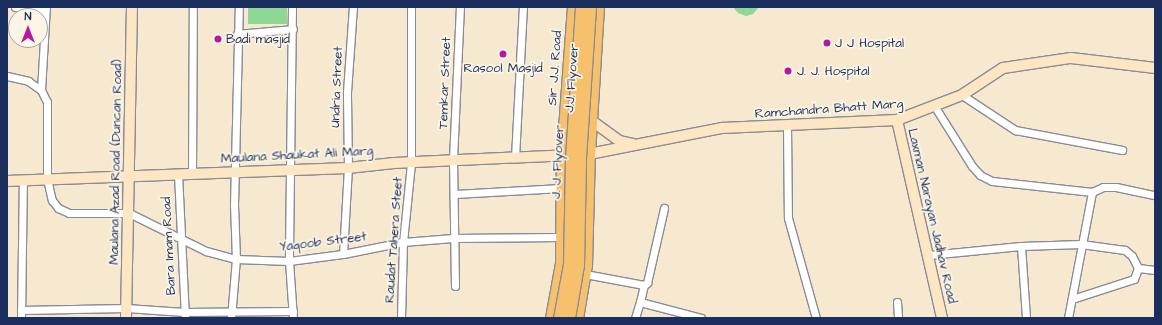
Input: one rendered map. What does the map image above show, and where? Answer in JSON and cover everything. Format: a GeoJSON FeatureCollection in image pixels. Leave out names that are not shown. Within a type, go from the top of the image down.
{"type":"FeatureCollection","features":[{"type":"Feature","properties":{"kind":"main road","name":"Maulana Azad Road (Duncan Road)"},"geometry":{"type":"LineString","coordinates":[[126,313],[132,7]]}},
{"type":"Feature","properties":{"kind":"main road","name":"Sir J.J. Road"},"geometry":{"type":"LineString","coordinates":[[551,318],[558,288],[561,237],[562,156],[573,7]]}},
{"type":"Feature","properties":{"kind":"main road","name":"J. J. Flyover"},"geometry":{"type":"LineString","coordinates":[[559,318],[569,264],[571,158],[581,7]]}},
{"type":"Feature","properties":{"kind":"main road","name":"J.J. Flyover"},"geometry":{"type":"LineString","coordinates":[[569,318],[578,264],[580,158],[590,7]]}},
{"type":"Feature","properties":{"kind":"main road"},"geometry":{"type":"LineString","coordinates":[[577,318],[585,274],[589,154],[598,7]]}},
{"type":"Feature","properties":{"kind":"main road","name":"Ramchandra Bhatt Marg"},"geometry":{"type":"LineString","coordinates":[[589,154],[722,128],[787,127],[897,120],[935,107],[962,95],[1003,68],[1071,58],[1155,68]]}},
{"type":"Feature","properties":{"kind":"main road","name":"Laxman Narayan Jadhav Road"},"geometry":{"type":"LineString","coordinates":[[897,120],[929,255],[942,318]]}},
{"type":"Feature","properties":{"kind":"main road"},"geometry":{"type":"LineString","coordinates":[[592,121],[620,141],[637,145]]}},
{"type":"Feature","properties":{"kind":"main road","name":"Maulana Shaukat Ali Marg"},"geometry":{"type":"LineString","coordinates":[[7,181],[47,178],[348,168],[453,160],[589,154]]}},
{"type":"Feature","properties":{"kind":"street"},"geometry":{"type":"LineString","coordinates":[[15,7],[30,8]]}},
{"type":"Feature","properties":{"kind":"street"},"geometry":{"type":"LineString","coordinates":[[192,173],[193,7]]}},
{"type":"Feature","properties":{"kind":"street"},"geometry":{"type":"LineString","coordinates":[[231,315],[236,258],[235,171],[237,34],[239,7]]}},
{"type":"Feature","properties":{"kind":"street"},"geometry":{"type":"LineString","coordinates":[[21,310],[184,315],[293,315],[289,261],[293,29],[292,7]]}},
{"type":"Feature","properties":{"kind":"street","name":"Undria Street"},"geometry":{"type":"LineString","coordinates":[[343,254],[348,168],[347,92],[353,7]]}},
{"type":"Feature","properties":{"kind":"street","name":"Raudat Tahera Steet"},"geometry":{"type":"LineString","coordinates":[[401,318],[403,242],[411,163],[411,7]]}},
{"type":"Feature","properties":{"kind":"street","name":"Temkar Street"},"geometry":{"type":"LineString","coordinates":[[455,286],[453,238],[453,160],[460,7]]}},
{"type":"Feature","properties":{"kind":"street"},"geometry":{"type":"LineString","coordinates":[[515,158],[523,7]]}},
{"type":"Feature","properties":{"kind":"street"},"geometry":{"type":"LineString","coordinates":[[237,34],[293,29]]}},
{"type":"Feature","properties":{"kind":"street"},"geometry":{"type":"LineString","coordinates":[[41,90],[43,48]]}},
{"type":"Feature","properties":{"kind":"street"},"geometry":{"type":"LineString","coordinates":[[7,76],[28,81],[41,90]]}},
{"type":"Feature","properties":{"kind":"street","name":"Yaqoob Street"},"geometry":{"type":"LineString","coordinates":[[41,90],[47,102],[47,178],[52,200],[58,208],[69,213],[129,213],[206,251],[236,258],[289,261],[343,254],[403,242],[453,238],[561,237]]}},
{"type":"Feature","properties":{"kind":"street"},"geometry":{"type":"LineString","coordinates":[[962,95],[1016,130],[1122,150]]}},
{"type":"Feature","properties":{"kind":"street"},"geometry":{"type":"LineString","coordinates":[[935,107],[980,175],[1000,183],[1092,192],[1103,187],[1116,187],[1155,195]]}},
{"type":"Feature","properties":{"kind":"street"},"geometry":{"type":"LineString","coordinates":[[787,127],[788,218],[816,318]]}},
{"type":"Feature","properties":{"kind":"street","name":"Bara Imam Road"},"geometry":{"type":"LineString","coordinates":[[178,174],[184,315]]}},
{"type":"Feature","properties":{"kind":"street"},"geometry":{"type":"LineString","coordinates":[[20,318],[23,181]]}},
{"type":"Feature","properties":{"kind":"street"},"geometry":{"type":"LineString","coordinates":[[454,194],[562,188]]}},
{"type":"Feature","properties":{"kind":"street"},"geometry":{"type":"LineString","coordinates":[[1068,318],[1092,192]]}},
{"type":"Feature","properties":{"kind":"street"},"geometry":{"type":"LineString","coordinates":[[636,318],[644,286],[647,283],[664,208]]}},
{"type":"Feature","properties":{"kind":"street"},"geometry":{"type":"LineString","coordinates":[[929,255],[1021,246],[1081,244],[1125,250],[1132,256],[1138,268],[1134,279],[1072,299]]}},
{"type":"Feature","properties":{"kind":"street"},"geometry":{"type":"LineString","coordinates":[[1021,246],[1026,318]]}},
{"type":"Feature","properties":{"kind":"street"},"geometry":{"type":"LineString","coordinates":[[1138,268],[1155,270]]}},
{"type":"Feature","properties":{"kind":"street"},"geometry":{"type":"LineString","coordinates":[[585,274],[644,286]]}},
{"type":"Feature","properties":{"kind":"street"},"geometry":{"type":"LineString","coordinates":[[640,302],[682,316],[701,318]]}},
{"type":"Feature","properties":{"kind":"street"},"geometry":{"type":"LineString","coordinates":[[897,302],[898,318]]}},
{"type":"Feature","properties":{"kind":"green space"},"geometry":{"type":"Polygon","coordinates":[[[248,7],[287,7],[287,24],[248,24],[248,7]]]}},
{"type":"Feature","properties":{"kind":"green space"},"geometry":{"type":"Polygon","coordinates":[[[733,7],[759,7],[753,14],[746,16],[738,13],[733,7]]]}},
{"type":"Feature","properties":{"kind":"place","name":"Badi masjid"},"geometry":{"type":"Point","coordinates":[218,39]}},
{"type":"Feature","properties":{"kind":"place","name":"J J Hospital"},"geometry":{"type":"Point","coordinates":[827,43]}},
{"type":"Feature","properties":{"kind":"place","name":"Rasool Masjid"},"geometry":{"type":"Point","coordinates":[503,54]}},
{"type":"Feature","properties":{"kind":"place","name":"J. J. Hospital"},"geometry":{"type":"Point","coordinates":[788,71]}}]}
